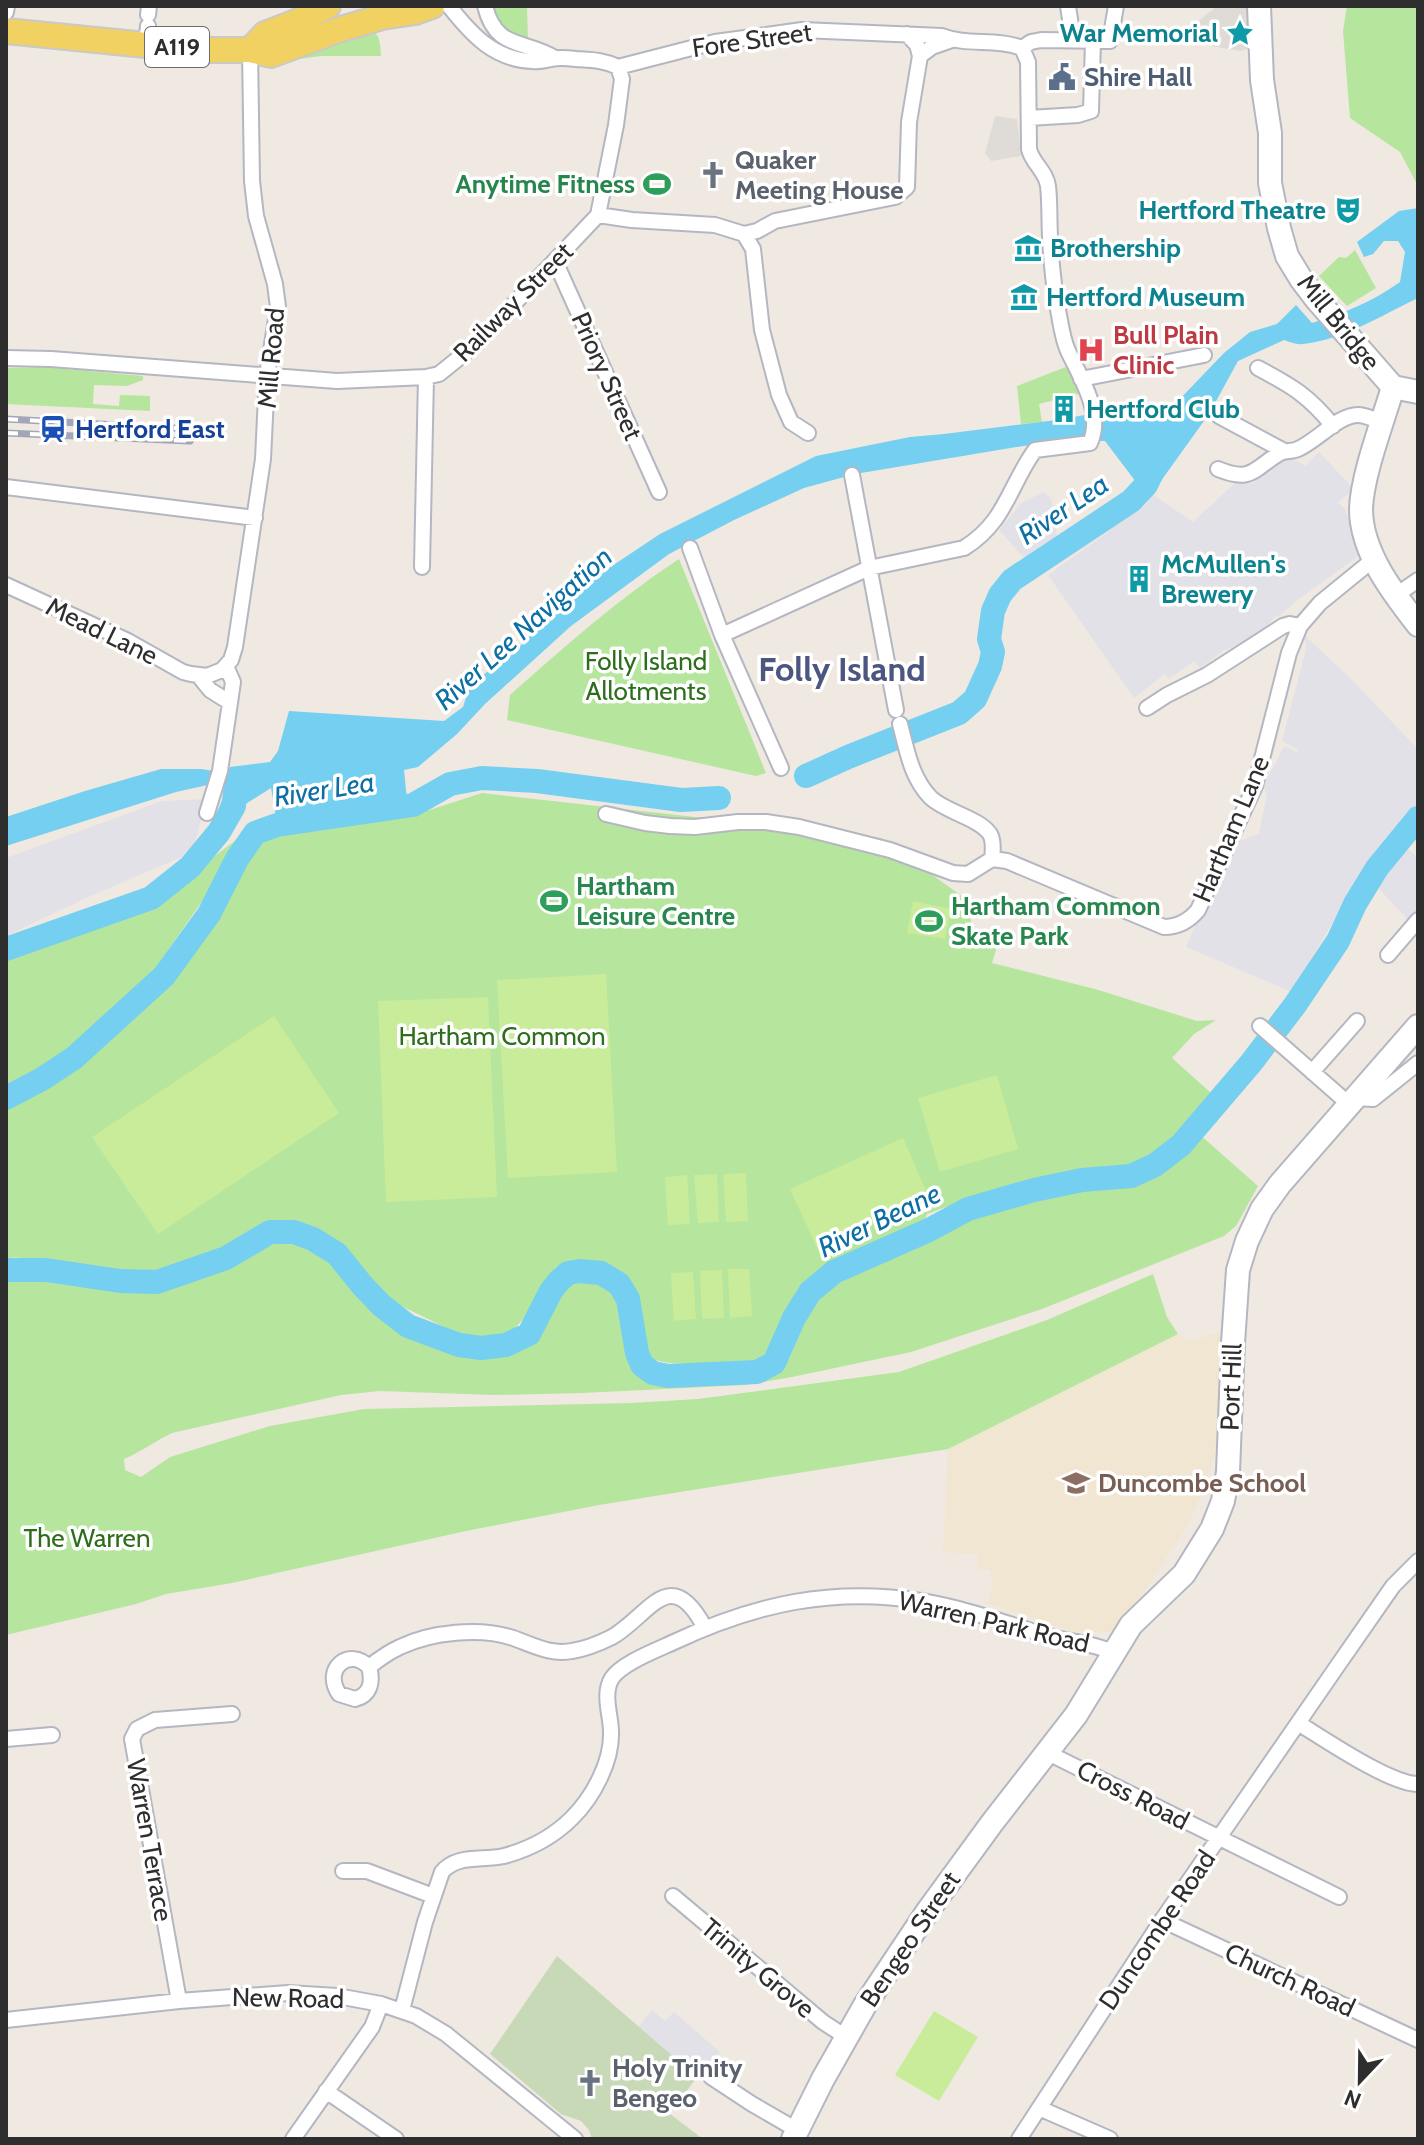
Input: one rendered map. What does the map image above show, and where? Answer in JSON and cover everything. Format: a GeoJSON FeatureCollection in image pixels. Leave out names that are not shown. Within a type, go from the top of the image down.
{"type":"FeatureCollection","features":[{"type":"Feature","properties":{"kind":"main road","name":"A119"},"geometry":{"type":"LineString","coordinates":[[6,31],[148,23],[212,50],[250,50],[271,55],[341,29],[432,6]]}},
{"type":"Feature","properties":{"kind":"main road","name":"Mill Bridge"},"geometry":{"type":"LineString","coordinates":[[1259,6],[1260,56],[1270,133],[1270,183],[1287,256],[1301,279],[1393,387]]}},
{"type":"Feature","properties":{"kind":"main road"},"geometry":{"type":"LineString","coordinates":[[250,50],[265,34],[322,8]]}},
{"type":"Feature","properties":{"kind":"main road"},"geometry":{"type":"LineString","coordinates":[[1418,392],[1393,387],[1362,500],[1363,524],[1374,559],[1395,596],[1418,625]]}},
{"type":"Feature","properties":{"kind":"main road","name":"Port Hill"},"geometry":{"type":"LineString","coordinates":[[1048,1753],[1076,1715],[1131,1625],[1184,1574],[1212,1529],[1223,1501],[1228,1472],[1238,1270],[1262,1209],[1280,1184],[1418,1026]]}},
{"type":"Feature","properties":{"kind":"main road","name":"Bengeo Street"},"geometry":{"type":"LineString","coordinates":[[795,2134],[865,2005],[927,1912],[1048,1753]]}},
{"type":"Feature","properties":{"kind":"street"},"geometry":{"type":"LineString","coordinates":[[6,12],[7,6]]}},
{"type":"Feature","properties":{"kind":"street","name":"Fore Street"},"geometry":{"type":"LineString","coordinates":[[449,6],[478,38],[500,55],[537,62],[555,58],[594,60],[618,67],[715,42],[802,30],[942,36],[952,40],[1011,44],[1022,48],[1041,40],[1110,41],[1116,6]]}},
{"type":"Feature","properties":{"kind":"street","name":"Fore Street"},"geometry":{"type":"LineString","coordinates":[[485,6],[495,31],[508,41],[540,49],[555,58]]}},
{"type":"Feature","properties":{"kind":"street"},"geometry":{"type":"LineString","coordinates":[[1068,6],[1073,39]]}},
{"type":"Feature","properties":{"kind":"street"},"geometry":{"type":"LineString","coordinates":[[618,67],[622,79],[616,125],[598,215],[715,225],[744,234],[775,221],[895,197],[907,187],[909,122],[920,56],[917,45],[907,34]]}},
{"type":"Feature","properties":{"kind":"street","name":"Fore Street"},"geometry":{"type":"LineString","coordinates":[[920,56],[932,47],[952,40]]}},
{"type":"Feature","properties":{"kind":"street"},"geometry":{"type":"LineString","coordinates":[[1029,118],[1078,115],[1091,111],[1093,40]]}},
{"type":"Feature","properties":{"kind":"street"},"geometry":{"type":"LineString","coordinates":[[722,635],[869,568],[964,548],[976,541],[1002,512],[1035,450],[1090,443],[1093,410],[1067,350],[1055,293],[1048,184],[1029,149],[1028,62],[1022,48]]}},
{"type":"Feature","properties":{"kind":"street","name":"Mill Road"},"geometry":{"type":"LineString","coordinates":[[207,813],[219,778],[233,682],[226,666],[235,647],[255,518],[265,434],[267,375],[278,307],[275,284],[256,216],[250,132],[250,50]]}},
{"type":"Feature","properties":{"kind":"street","name":"Railway Street"},"geometry":{"type":"LineString","coordinates":[[6,358],[337,381],[439,374],[475,345],[598,215]]}},
{"type":"Feature","properties":{"kind":"street"},"geometry":{"type":"LineString","coordinates":[[744,234],[753,249],[762,330],[779,395],[791,422],[808,433]]}},
{"type":"Feature","properties":{"kind":"street","name":"Priory Street"},"geometry":{"type":"LineString","coordinates":[[555,261],[659,492]]}},
{"type":"Feature","properties":{"kind":"street"},"geometry":{"type":"LineString","coordinates":[[1081,379],[1204,355]]}},
{"type":"Feature","properties":{"kind":"street"},"geometry":{"type":"LineString","coordinates":[[1258,368],[1297,389],[1333,426]]}},
{"type":"Feature","properties":{"kind":"street"},"geometry":{"type":"LineString","coordinates":[[422,567],[426,377]]}},
{"type":"Feature","properties":{"kind":"street"},"geometry":{"type":"LineString","coordinates":[[1218,469],[1245,475],[1284,451],[1299,449],[1349,417],[1356,415],[1382,422]]}},
{"type":"Feature","properties":{"kind":"street"},"geometry":{"type":"LineString","coordinates":[[1219,416],[1284,451]]}},
{"type":"Feature","properties":{"kind":"street"},"geometry":{"type":"LineString","coordinates":[[606,814],[670,826],[766,822],[799,827],[890,850],[953,873],[968,874],[992,859],[990,834],[932,798],[911,766],[898,717],[852,475]]}},
{"type":"Feature","properties":{"kind":"street"},"geometry":{"type":"LineString","coordinates":[[6,487],[255,518]]}},
{"type":"Feature","properties":{"kind":"street"},"geometry":{"type":"LineString","coordinates":[[690,548],[722,635],[781,768]]}},
{"type":"Feature","properties":{"kind":"street","name":"Hartham Lane"},"geometry":{"type":"LineString","coordinates":[[992,859],[1007,861],[1164,927],[1192,918],[1255,786],[1289,653],[1300,626],[1320,603],[1374,559]]}},
{"type":"Feature","properties":{"kind":"street"},"geometry":{"type":"LineString","coordinates":[[1395,596],[1418,580]]}},
{"type":"Feature","properties":{"kind":"street","name":"Mead Lane"},"geometry":{"type":"LineString","coordinates":[[6,585],[128,641],[183,672],[198,675]]}},
{"type":"Feature","properties":{"kind":"street","name":"Hartham Lane"},"geometry":{"type":"LineString","coordinates":[[1147,708],[1207,675],[1283,626],[1300,626]]}},
{"type":"Feature","properties":{"kind":"street"},"geometry":{"type":"LineString","coordinates":[[198,675],[215,674],[226,666]]}},
{"type":"Feature","properties":{"kind":"street"},"geometry":{"type":"LineString","coordinates":[[198,675],[210,690],[229,702]]}},
{"type":"Feature","properties":{"kind":"street"},"geometry":{"type":"LineString","coordinates":[[1388,955],[1418,920]]}},
{"type":"Feature","properties":{"kind":"street"},"geometry":{"type":"LineString","coordinates":[[1312,1072],[1357,1021]]}},
{"type":"Feature","properties":{"kind":"street"},"geometry":{"type":"LineString","coordinates":[[1260,1026],[1312,1072],[1353,1102],[1373,1099],[1418,1063]]}},
{"type":"Feature","properties":{"kind":"street","name":"Duncombe Road"},"geometry":{"type":"LineString","coordinates":[[1019,2139],[1218,1838],[1393,1586],[1418,1561]]}},
{"type":"Feature","properties":{"kind":"street"},"geometry":{"type":"LineString","coordinates":[[369,1667],[415,1640],[464,1632],[498,1634],[547,1650],[571,1651],[612,1637],[643,1610],[667,1596],[689,1603],[705,1628]]}},
{"type":"Feature","properties":{"kind":"street","name":"Warren Park Road"},"geometry":{"type":"LineString","coordinates":[[402,2010],[442,1872],[459,1860],[484,1860],[518,1852],[548,1837],[574,1816],[593,1790],[607,1761],[611,1742],[608,1686],[614,1675],[633,1662],[740,1615],[786,1602],[833,1598],[894,1598],[951,1607],[1067,1642],[1102,1647],[1114,1653]]}},
{"type":"Feature","properties":{"kind":"street","name":"Warren Terrace"},"geometry":{"type":"LineString","coordinates":[[179,2001],[132,1739],[137,1729],[155,1720],[232,1714]]}},
{"type":"Feature","properties":{"kind":"street"},"geometry":{"type":"LineString","coordinates":[[1298,1723],[1391,1776],[1418,1784]]}},
{"type":"Feature","properties":{"kind":"street"},"geometry":{"type":"LineString","coordinates":[[6,1739],[52,1735]]}},
{"type":"Feature","properties":{"kind":"street","name":"Cross Road"},"geometry":{"type":"LineString","coordinates":[[1048,1753],[1339,1897]]}},
{"type":"Feature","properties":{"kind":"street"},"geometry":{"type":"LineString","coordinates":[[343,1871],[367,1871],[433,1896]]}},
{"type":"Feature","properties":{"kind":"street","name":"Trinity Grove"},"geometry":{"type":"LineString","coordinates":[[673,1896],[823,2022],[846,2037]]}},
{"type":"Feature","properties":{"kind":"street","name":"Church Road"},"geometry":{"type":"LineString","coordinates":[[1162,1920],[1418,2040]]}},
{"type":"Feature","properties":{"kind":"street","name":"New Road"},"geometry":{"type":"LineString","coordinates":[[6,2020],[248,1995],[311,1993],[381,2004],[402,2010],[446,2034],[575,2139]]}},
{"type":"Feature","properties":{"kind":"street"},"geometry":{"type":"LineString","coordinates":[[293,2139],[372,2027],[381,2004]]}},
{"type":"Feature","properties":{"kind":"street"},"geometry":{"type":"LineString","coordinates":[[711,2077],[795,2134]]}},
{"type":"Feature","properties":{"kind":"street"},"geometry":{"type":"LineString","coordinates":[[326,2091],[396,2139]]}},
{"type":"Feature","properties":{"kind":"street"},"geometry":{"type":"LineString","coordinates":[[1039,2108],[1110,2139]]}},
{"type":"Feature","properties":{"kind":"shaded area"},"geometry":{"type":"Polygon","coordinates":[[[1217,6],[1254,6],[1252,44],[1248,49],[1240,51],[1177,40],[1180,31],[1192,26],[1217,6]]]}},
{"type":"Feature","properties":{"kind":"shaded area"},"geometry":{"type":"Polygon","coordinates":[[[995,116],[1017,119],[1021,156],[991,161],[985,153],[995,116]]]}},
{"type":"Feature","properties":{"kind":"shaded area","name":"McMullen's Brewery"},"geometry":{"type":"Polygon","coordinates":[[[1319,452],[1354,489],[1338,502],[1345,509],[1360,555],[1278,617],[1276,615],[1266,628],[1247,642],[1224,650],[1200,668],[1194,661],[1169,679],[1165,674],[1134,698],[1048,575],[1145,505],[1152,494],[1193,522],[1240,478],[1253,483],[1278,459],[1290,456],[1305,466],[1319,452]]]}},
{"type":"Feature","properties":{"kind":"shaded area"},"geometry":{"type":"Polygon","coordinates":[[[1044,492],[1051,498],[1058,543],[1030,564],[999,530],[1021,503],[1044,492]]]}},
{"type":"Feature","properties":{"kind":"shaded area"},"geometry":{"type":"Polygon","coordinates":[[[1304,635],[1418,749],[1418,805],[1358,879],[1292,992],[1186,947],[1226,853],[1236,842],[1259,834],[1267,794],[1263,787],[1284,746],[1296,752],[1299,750],[1282,741],[1306,649],[1304,635]]]}},
{"type":"Feature","properties":{"kind":"shaded area"},"geometry":{"type":"Polygon","coordinates":[[[206,799],[193,852],[6,936],[6,858],[162,801],[206,799]]]}},
{"type":"Feature","properties":{"kind":"shaded area"},"geometry":{"type":"Polygon","coordinates":[[[1403,844],[1418,858],[1418,909],[1408,920],[1373,882],[1403,844]]]}},
{"type":"Feature","properties":{"kind":"shaded area","name":"Duncombe School"},"geometry":{"type":"Polygon","coordinates":[[[1223,1332],[1221,1424],[1202,1494],[1188,1525],[1123,1624],[1111,1632],[1073,1632],[987,1603],[992,1590],[991,1570],[977,1569],[978,1554],[943,1552],[948,1449],[1178,1334],[1189,1341],[1223,1332]]]}},
{"type":"Feature","properties":{"kind":"shaded area"},"geometry":{"type":"Polygon","coordinates":[[[652,2010],[665,2021],[674,2012],[720,2052],[710,2068],[697,2077],[638,2027],[652,2010]]]}},
{"type":"Feature","properties":{"kind":"green space"},"geometry":{"type":"Polygon","coordinates":[[[491,6],[527,6],[528,42],[501,29],[491,6]]]}},
{"type":"Feature","properties":{"kind":"green space"},"geometry":{"type":"Polygon","coordinates":[[[1347,6],[1418,6],[1418,186],[1400,152],[1350,118],[1343,31],[1347,6]]]}},
{"type":"Feature","properties":{"kind":"green space"},"geometry":{"type":"Polygon","coordinates":[[[369,29],[378,37],[381,56],[321,56],[292,60],[290,55],[369,29]]]}},
{"type":"Feature","properties":{"kind":"green space"},"geometry":{"type":"Polygon","coordinates":[[[1355,250],[1376,288],[1347,306],[1319,276],[1339,257],[1346,258],[1355,250]]]}},
{"type":"Feature","properties":{"kind":"green space"},"geometry":{"type":"Polygon","coordinates":[[[1071,365],[1082,393],[1039,404],[1042,422],[1021,424],[1017,386],[1071,365]]]}},
{"type":"Feature","properties":{"kind":"green space"},"geometry":{"type":"Polygon","coordinates":[[[45,367],[143,376],[143,380],[127,386],[94,385],[93,404],[119,406],[120,395],[150,396],[150,411],[6,404],[6,368],[45,367]]]}},
{"type":"Feature","properties":{"kind":"green space","name":"Folly Island Allotments"},"geometry":{"type":"Polygon","coordinates":[[[679,559],[766,773],[756,776],[507,720],[510,695],[613,607],[679,559]]]}},
{"type":"Feature","properties":{"kind":"green space","name":"Hartham Common"},"geometry":{"type":"Polygon","coordinates":[[[482,793],[881,838],[963,897],[973,927],[996,950],[992,963],[1095,989],[1197,1021],[1216,1020],[1194,1034],[1172,1058],[1211,1093],[1168,1144],[1132,1164],[1075,1172],[979,1195],[927,1214],[924,1223],[827,1265],[796,1291],[776,1348],[767,1360],[694,1364],[649,1358],[641,1352],[635,1294],[622,1276],[606,1267],[583,1261],[556,1267],[545,1282],[535,1306],[514,1329],[488,1339],[457,1333],[395,1303],[343,1244],[322,1234],[287,1225],[272,1224],[207,1256],[165,1270],[124,1273],[19,1258],[6,1259],[6,1107],[62,1079],[103,1047],[163,987],[253,849],[271,834],[405,818],[482,793]]]}},
{"type":"Feature","properties":{"kind":"green space"},"geometry":{"type":"Polygon","coordinates":[[[240,837],[214,884],[148,979],[68,1054],[6,1085],[6,956],[151,904],[240,837]]]}},
{"type":"Feature","properties":{"kind":"green space","name":"Hartham Common Skate Park"},"geometry":{"type":"Polygon","coordinates":[[[913,901],[951,909],[945,939],[907,933],[913,901]]]}},
{"type":"Feature","properties":{"kind":"green space"},"geometry":{"type":"Polygon","coordinates":[[[606,974],[617,1172],[508,1178],[497,980],[606,974]]]}},
{"type":"Feature","properties":{"kind":"green space"},"geometry":{"type":"Polygon","coordinates":[[[488,997],[497,1197],[386,1202],[378,1001],[488,997]]]}},
{"type":"Feature","properties":{"kind":"green space"},"geometry":{"type":"Polygon","coordinates":[[[274,1016],[339,1113],[158,1234],[92,1137],[274,1016]]]}},
{"type":"Feature","properties":{"kind":"green space"},"geometry":{"type":"Polygon","coordinates":[[[997,1075],[1018,1149],[940,1172],[918,1098],[997,1075]]]}},
{"type":"Feature","properties":{"kind":"green space","name":"The Warren"},"geometry":{"type":"Polygon","coordinates":[[[1199,1134],[1258,1186],[1236,1226],[1224,1236],[1042,1309],[911,1352],[746,1385],[582,1393],[494,1395],[380,1391],[341,1395],[172,1433],[124,1459],[125,1470],[141,1477],[170,1457],[270,1426],[364,1409],[698,1399],[899,1372],[1047,1320],[1153,1274],[1167,1317],[1178,1334],[948,1449],[599,1505],[466,1531],[232,1583],[166,1594],[6,1635],[6,1277],[26,1276],[121,1289],[161,1285],[227,1263],[264,1239],[284,1236],[317,1244],[333,1257],[365,1302],[393,1325],[467,1357],[497,1358],[525,1346],[544,1325],[561,1291],[575,1281],[589,1279],[604,1282],[621,1303],[631,1361],[649,1379],[664,1382],[771,1373],[789,1359],[813,1303],[831,1285],[857,1269],[969,1219],[1070,1189],[1115,1186],[1143,1180],[1165,1171],[1199,1134]]]}},
{"type":"Feature","properties":{"kind":"green space"},"geometry":{"type":"Polygon","coordinates":[[[903,1138],[930,1200],[818,1250],[790,1189],[903,1138]]]}},
{"type":"Feature","properties":{"kind":"green space"},"geometry":{"type":"Polygon","coordinates":[[[746,1173],[748,1221],[726,1222],[723,1174],[746,1173]]]}},
{"type":"Feature","properties":{"kind":"green space"},"geometry":{"type":"Polygon","coordinates":[[[717,1174],[719,1222],[698,1223],[694,1175],[717,1174]]]}},
{"type":"Feature","properties":{"kind":"green space"},"geometry":{"type":"Polygon","coordinates":[[[687,1175],[690,1224],[668,1225],[665,1177],[687,1175]]]}},
{"type":"Feature","properties":{"kind":"green space"},"geometry":{"type":"Polygon","coordinates":[[[728,1269],[749,1269],[752,1316],[730,1318],[728,1269]]]}},
{"type":"Feature","properties":{"kind":"green space"},"geometry":{"type":"Polygon","coordinates":[[[722,1270],[724,1318],[702,1319],[700,1271],[722,1270]]]}},
{"type":"Feature","properties":{"kind":"green space"},"geometry":{"type":"Polygon","coordinates":[[[693,1272],[696,1319],[674,1321],[671,1273],[693,1272]]]}},
{"type":"Feature","properties":{"kind":"green space"},"geometry":{"type":"Polygon","coordinates":[[[557,1956],[697,2077],[670,2114],[703,2139],[592,2139],[581,2121],[561,2114],[490,2054],[557,1956]]]}},
{"type":"Feature","properties":{"kind":"green space"},"geometry":{"type":"Polygon","coordinates":[[[934,2011],[978,2037],[939,2101],[895,2075],[934,2011]]]}},
{"type":"Feature","properties":{"kind":"water"},"geometry":{"type":"Polygon","coordinates":[[[1418,208],[1418,298],[1333,338],[1301,344],[1284,340],[1238,361],[1209,414],[1148,495],[1105,441],[1096,441],[1095,434],[855,474],[804,488],[669,554],[571,626],[485,704],[457,734],[418,767],[404,770],[407,800],[276,817],[271,788],[247,803],[227,835],[211,829],[224,785],[212,784],[176,792],[6,846],[6,817],[85,791],[161,769],[201,769],[227,773],[230,767],[270,762],[278,751],[289,711],[444,721],[463,707],[473,683],[500,666],[550,616],[600,574],[660,534],[816,456],[910,437],[1176,403],[1224,353],[1250,332],[1277,324],[1296,305],[1312,323],[1358,306],[1400,282],[1405,252],[1398,241],[1384,241],[1373,254],[1364,257],[1357,242],[1399,211],[1418,208]]]}},
{"type":"Feature","properties":{"kind":"waterway","name":"River Lea"},"geometry":{"type":"LineString","coordinates":[[806,776],[959,713],[975,699],[990,666],[993,652],[989,639],[993,611],[1000,595],[1012,580],[1131,501],[1146,485],[1158,460]]}},
{"type":"Feature","properties":{"kind":"waterway","name":"River Lea"},"geometry":{"type":"LineString","coordinates":[[6,1098],[74,1058],[164,976],[209,914],[237,859],[255,833],[277,825],[413,805],[450,784],[482,778],[537,781],[681,800],[719,798]]}},
{"type":"Feature","properties":{"kind":"waterway"},"geometry":{"type":"LineString","coordinates":[[6,949],[151,898],[190,867],[219,832],[234,806]]}},
{"type":"Feature","properties":{"kind":"waterway","name":"River Beane"},"geometry":{"type":"LineString","coordinates":[[6,1270],[46,1270],[120,1281],[157,1282],[226,1258],[270,1232],[294,1232],[313,1239],[337,1254],[381,1305],[408,1326],[459,1345],[481,1348],[506,1345],[529,1334],[551,1291],[568,1273],[601,1273],[619,1284],[628,1299],[637,1353],[642,1365],[653,1373],[668,1376],[757,1372],[774,1363],[794,1318],[810,1292],[834,1272],[929,1230],[968,1209],[1082,1180],[1131,1176],[1155,1165],[1181,1145],[1251,1063],[1295,1005],[1338,941],[1355,904],[1377,868],[1418,818]]}},
{"type":"Feature","properties":{"kind":"railway"},"geometry":{"type":"LineString","coordinates":[[6,419],[191,429]]}},
{"type":"Feature","properties":{"kind":"railway"},"geometry":{"type":"LineString","coordinates":[[6,433],[190,441]]}},
{"type":"Feature","properties":{"kind":"place","name":"War Memorial"},"geometry":{"type":"Point","coordinates":[1240,33]}},
{"type":"Feature","properties":{"kind":"place","name":"Shire Hall"},"geometry":{"type":"Point","coordinates":[1062,77]}},
{"type":"Feature","properties":{"kind":"place","name":"Quaker Meeting House"},"geometry":{"type":"Point","coordinates":[713,175]}},
{"type":"Feature","properties":{"kind":"place","name":"Anytime Fitness"},"geometry":{"type":"Point","coordinates":[657,184]}},
{"type":"Feature","properties":{"kind":"place","name":"Hertford Theatre"},"geometry":{"type":"Point","coordinates":[1348,210]}},
{"type":"Feature","properties":{"kind":"place","name":"Brothership"},"geometry":{"type":"Point","coordinates":[1028,248]}},
{"type":"Feature","properties":{"kind":"place","name":"Hertford Museum"},"geometry":{"type":"Point","coordinates":[1024,297]}},
{"type":"Feature","properties":{"kind":"place","name":"Bull Plain Clinic"},"geometry":{"type":"Point","coordinates":[1091,350]}},
{"type":"Feature","properties":{"kind":"place","name":"Hertford Club"},"geometry":{"type":"Point","coordinates":[1064,409]}},
{"type":"Feature","properties":{"kind":"place","name":"Hertford East"},"geometry":{"type":"Point","coordinates":[53,429]}},
{"type":"Feature","properties":{"kind":"place","name":"McMullen's Brewery"},"geometry":{"type":"Point","coordinates":[1139,579]}},
{"type":"Feature","properties":{"kind":"place","name":"Hartham Leisure Centre"},"geometry":{"type":"Point","coordinates":[554,901]}},
{"type":"Feature","properties":{"kind":"place","name":"Hartham Common Skate Park"},"geometry":{"type":"Point","coordinates":[929,921]}},
{"type":"Feature","properties":{"kind":"place","name":"Duncombe School"},"geometry":{"type":"Point","coordinates":[1076,1483]}},
{"type":"Feature","properties":{"kind":"place","name":"Holy Trinity Bengeo"},"geometry":{"type":"Point","coordinates":[590,2083]}},
{"type":"Feature","properties":{"kind":"district","name":"Folly Island"},"geometry":{"type":"Point","coordinates":[842,669]}},
{"type":"Feature","properties":{"kind":"water label","name":"River Lee Navigation"},"geometry":{"type":"Point","coordinates":[523,628]}}]}
